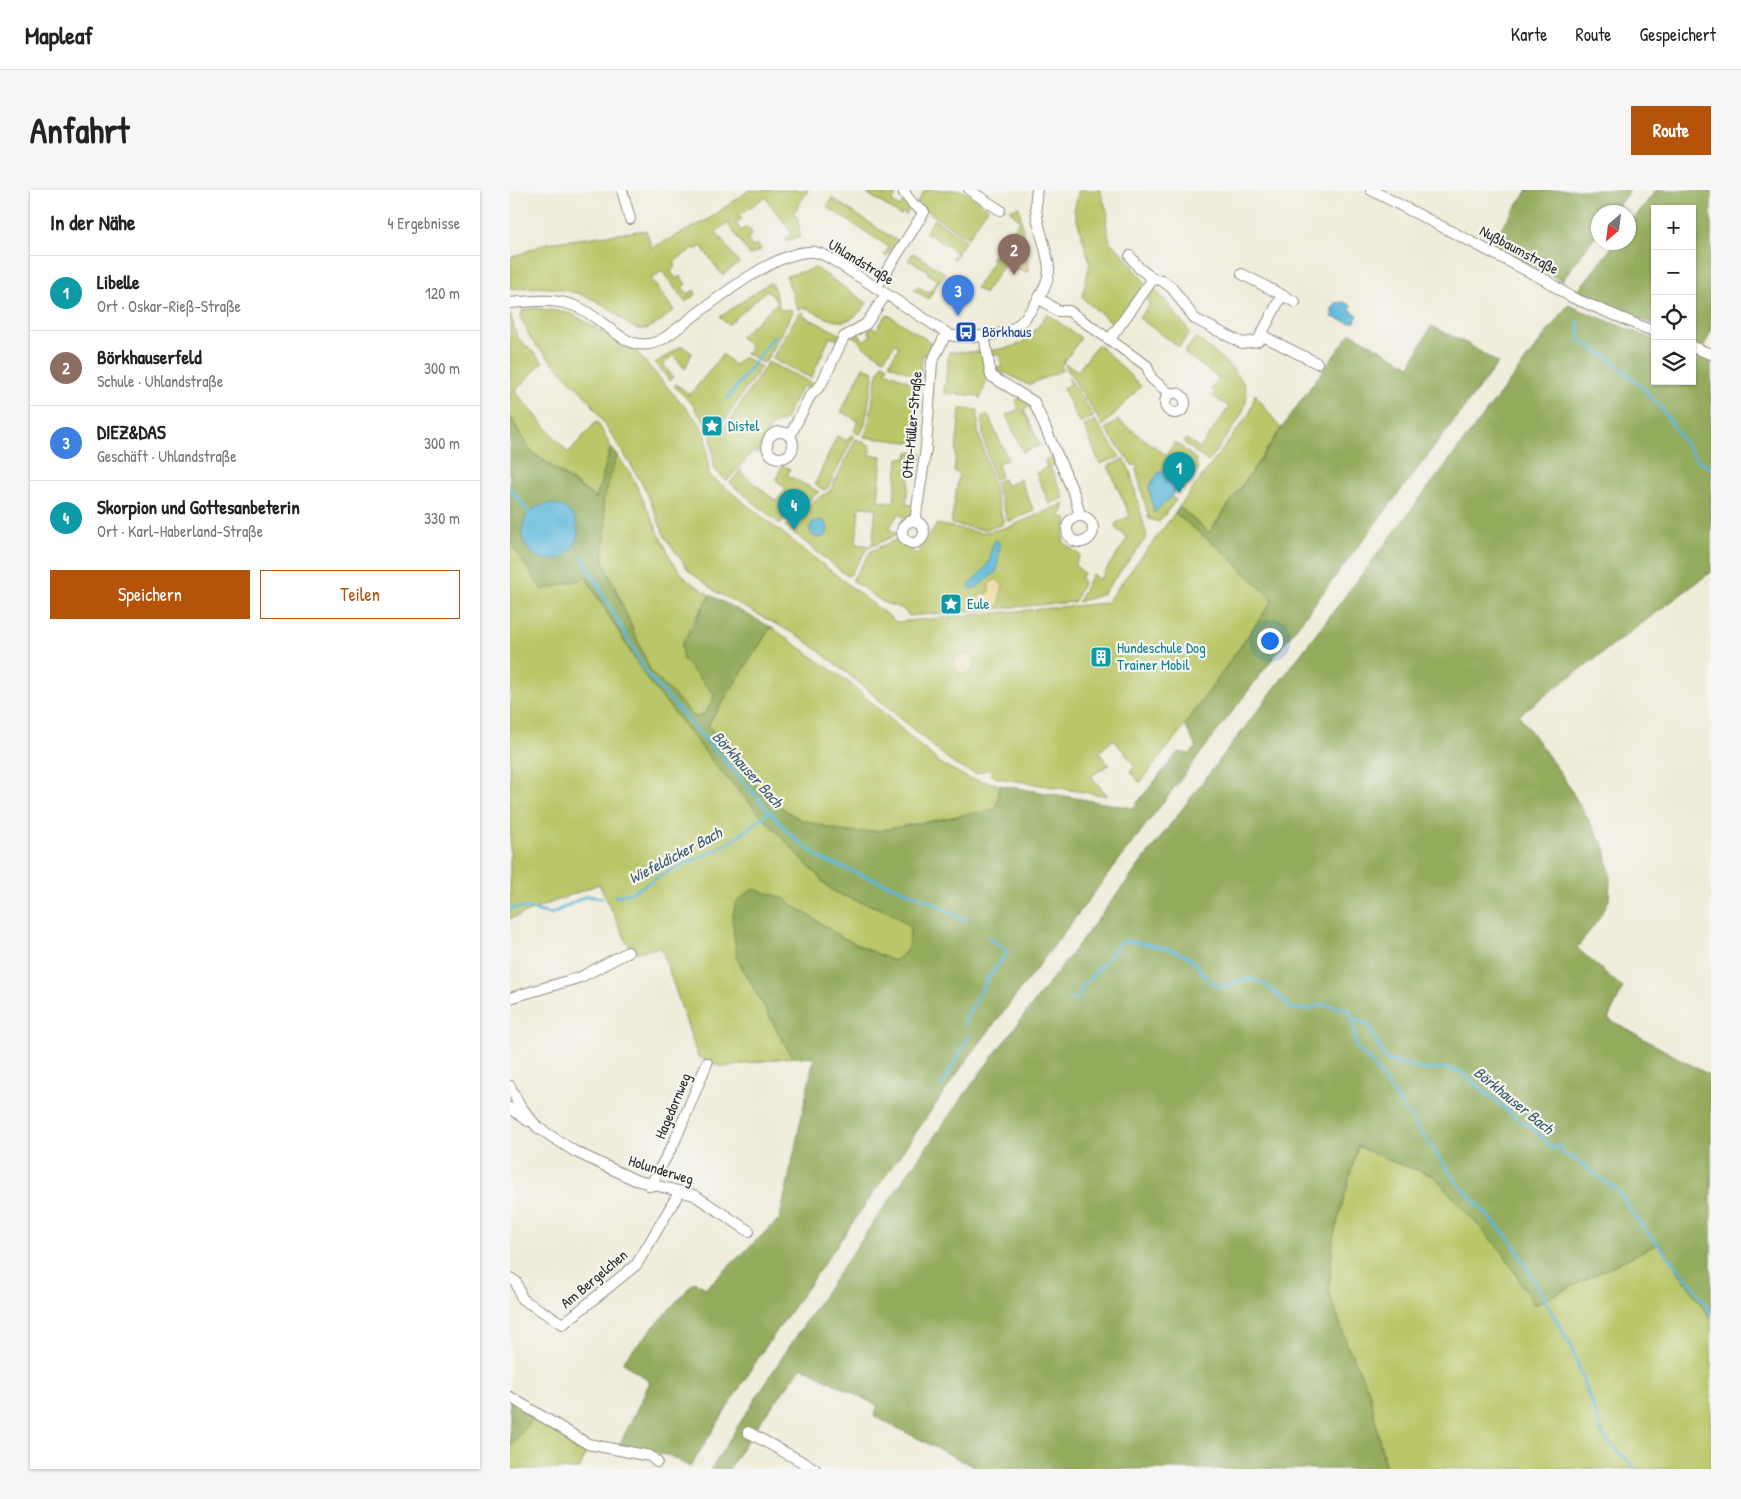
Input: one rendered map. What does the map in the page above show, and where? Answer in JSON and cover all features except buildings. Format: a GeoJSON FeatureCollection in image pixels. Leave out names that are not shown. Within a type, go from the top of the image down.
{"type":"FeatureCollection","features":[{"type":"Feature","properties":{"kind":"street"},"geometry":{"type":"LineString","coordinates":[[622,190],[630,220]]}},
{"type":"Feature","properties":{"kind":"street"},"geometry":{"type":"LineString","coordinates":[[969,190],[1000,210]]}},
{"type":"Feature","properties":{"kind":"street","name":"Uhlandstraße"},"geometry":{"type":"LineString","coordinates":[[510,303],[540,301],[567,303],[590,314],[623,339],[636,344],[650,345],[666,337],[758,270],[799,253],[812,252],[827,256],[946,334],[964,338],[984,335],[1014,328],[1039,298],[1046,284],[1048,270],[1037,211],[1036,190]]}},
{"type":"Feature","properties":{"kind":"street","name":"Nußbaumstraße"},"geometry":{"type":"LineString","coordinates":[[1371,190],[1545,280],[1572,297],[1651,330]]}},
{"type":"Feature","properties":{"kind":"street"},"geometry":{"type":"LineString","coordinates":[[876,288],[924,212],[914,205],[903,191]]}},
{"type":"Feature","properties":{"kind":"street"},"geometry":{"type":"LineString","coordinates":[[1130,256],[1139,268],[1153,279],[1161,280],[1172,288],[1195,319],[1242,343],[1258,341],[1282,295]]}},
{"type":"Feature","properties":{"kind":"street"},"geometry":{"type":"LineString","coordinates":[[1242,274],[1295,302]]}},
{"type":"Feature","properties":{"kind":"street"},"geometry":{"type":"LineString","coordinates":[[1110,339],[1153,279]]}},
{"type":"Feature","properties":{"kind":"street"},"geometry":{"type":"LineString","coordinates":[[790,436],[810,396],[820,385],[844,337],[866,324],[886,294]]}},
{"type":"Feature","properties":{"kind":"street"},"geometry":{"type":"LineString","coordinates":[[1039,298],[1058,311],[1069,311],[1147,366],[1151,378],[1170,394]]}},
{"type":"Feature","properties":{"kind":"street","name":"Otto-Müller-Straße"},"geometry":{"type":"LineString","coordinates":[[915,521],[926,448],[932,362],[946,334]]}},
{"type":"Feature","properties":{"kind":"street"},"geometry":{"type":"LineString","coordinates":[[984,335],[991,376],[1034,402],[1075,496],[1080,516]]}},
{"type":"Feature","properties":{"kind":"street"},"geometry":{"type":"LineString","coordinates":[[1261,335],[1317,363]]}},
{"type":"Feature","properties":{"kind":"street"},"geometry":{"type":"LineString","coordinates":[[1696,348],[1711,354]]}},
{"type":"Feature","properties":{"kind":"street"},"geometry":{"type":"LineString","coordinates":[[510,998],[581,978],[628,952]]}},
{"type":"Feature","properties":{"kind":"street","name":"Hagedornweg"},"geometry":{"type":"LineString","coordinates":[[650,1186],[674,1143],[707,1063]]}},
{"type":"Feature","properties":{"kind":"street","name":"Holunderweg"},"geometry":{"type":"LineString","coordinates":[[510,1086],[518,1103],[537,1128]]}},
{"type":"Feature","properties":{"kind":"street","name":"Holunderweg"},"geometry":{"type":"LineString","coordinates":[[510,1108],[537,1128],[590,1160],[650,1186],[694,1195],[749,1231]]}},
{"type":"Feature","properties":{"kind":"street","name":"Am Bergelchen"},"geometry":{"type":"LineString","coordinates":[[510,1278],[516,1282],[522,1299],[563,1324],[637,1264],[680,1191]]}},
{"type":"Feature","properties":{"kind":"street"},"geometry":{"type":"LineString","coordinates":[[510,1397],[588,1444],[650,1456],[657,1462]]}},
{"type":"Feature","properties":{"kind":"street"},"geometry":{"type":"LineString","coordinates":[[748,1432],[815,1469]]}},
{"type":"Feature","properties":{"kind":"green space"},"geometry":{"type":"Polygon","coordinates":[[[749,190],[808,190],[794,213],[798,219],[800,236],[786,241],[785,238],[792,233],[765,197],[739,215],[742,219],[736,223],[741,231],[747,227],[753,234],[747,239],[752,247],[757,244],[761,250],[750,255],[727,223],[716,232],[739,263],[722,275],[701,246],[696,250],[694,248],[676,260],[674,262],[676,266],[671,271],[676,279],[680,276],[686,284],[682,287],[688,294],[694,290],[696,294],[685,302],[662,271],[651,279],[674,310],[648,328],[634,328],[610,309],[586,296],[574,292],[537,287],[510,289],[510,258],[547,243],[646,230],[652,248],[709,219],[749,190]]]}},
{"type":"Feature","properties":{"kind":"green space"},"geometry":{"type":"Polygon","coordinates":[[[862,190],[876,190],[884,196],[888,190],[896,195],[892,202],[900,207],[904,201],[911,205],[906,215],[903,213],[900,215],[862,190]]]}},
{"type":"Feature","properties":{"kind":"green space"},"geometry":{"type":"Polygon","coordinates":[[[925,190],[961,190],[988,208],[968,238],[916,204],[925,190]]]}},
{"type":"Feature","properties":{"kind":"green space"},"geometry":{"type":"Polygon","coordinates":[[[1079,190],[1100,190],[1108,214],[1106,223],[1110,242],[1128,259],[1145,283],[1115,325],[1082,298],[1090,263],[1074,210],[1079,190]]]}},
{"type":"Feature","properties":{"kind":"green space"},"geometry":{"type":"Polygon","coordinates":[[[1528,190],[1630,190],[1618,205],[1591,205],[1591,242],[1562,281],[1489,245],[1528,190]]]}},
{"type":"Feature","properties":{"kind":"green space"},"geometry":{"type":"Polygon","coordinates":[[[1656,190],[1711,190],[1711,331],[1704,347],[1696,344],[1696,205],[1651,205],[1651,323],[1576,293],[1610,250],[1636,250],[1636,216],[1656,190]]]}},
{"type":"Feature","properties":{"kind":"green space"},"geometry":{"type":"Polygon","coordinates":[[[832,198],[897,241],[886,257],[884,255],[889,247],[827,207],[832,198]]]}},
{"type":"Feature","properties":{"kind":"green space"},"geometry":{"type":"Polygon","coordinates":[[[1019,207],[1024,236],[984,294],[976,288],[994,260],[991,258],[994,254],[997,255],[1020,220],[1009,210],[1019,207]]]}},
{"type":"Feature","properties":{"kind":"green space"},"geometry":{"type":"Polygon","coordinates":[[[934,219],[966,240],[954,259],[952,258],[956,252],[926,232],[934,219]]]}},
{"type":"Feature","properties":{"kind":"green space"},"geometry":{"type":"Polygon","coordinates":[[[913,253],[945,273],[928,299],[914,290],[917,286],[929,293],[938,280],[927,273],[928,270],[908,260],[913,253]]]}},
{"type":"Feature","properties":{"kind":"green space"},"geometry":{"type":"Polygon","coordinates":[[[816,268],[867,303],[852,318],[845,321],[830,319],[804,307],[798,310],[786,276],[816,268]]]}},
{"type":"Feature","properties":{"kind":"green space"},"geometry":{"type":"Polygon","coordinates":[[[772,283],[778,302],[767,290],[728,325],[720,317],[767,284],[772,283]]]}},
{"type":"Feature","properties":{"kind":"green space"},"geometry":{"type":"Polygon","coordinates":[[[1152,288],[1157,291],[1190,332],[1179,347],[1139,318],[1150,304],[1145,298],[1152,288]]]}},
{"type":"Feature","properties":{"kind":"green space"},"geometry":{"type":"Polygon","coordinates":[[[778,302],[780,310],[791,309],[793,312],[765,362],[762,363],[746,353],[751,347],[740,337],[778,302]]]}},
{"type":"Feature","properties":{"kind":"green space"},"geometry":{"type":"Polygon","coordinates":[[[1568,305],[1651,338],[1651,385],[1696,385],[1696,356],[1711,362],[1711,572],[1519,715],[1562,775],[1605,848],[1610,877],[1609,900],[1598,920],[1577,948],[1623,988],[1608,1019],[1711,1076],[1711,1319],[1659,1243],[1534,1305],[1504,1254],[1434,1176],[1385,1159],[1358,1146],[1333,1239],[1329,1292],[1348,1347],[1369,1391],[1385,1466],[1380,1469],[978,1469],[874,1416],[878,1406],[802,1367],[751,1434],[729,1469],[711,1469],[775,1368],[842,1268],[980,1073],[1568,305]]]}},
{"type":"Feature","properties":{"kind":"green space"},"geometry":{"type":"Polygon","coordinates":[[[534,308],[570,313],[635,350],[699,423],[706,435],[709,475],[896,622],[1106,603],[1175,513],[1225,553],[1273,600],[1185,725],[1140,783],[1130,771],[1135,766],[1114,739],[1099,752],[1109,765],[1091,776],[1108,796],[998,778],[992,775],[989,769],[976,774],[955,765],[857,681],[802,638],[716,592],[689,571],[665,537],[646,491],[590,401],[532,341],[521,318],[522,311],[534,308]]]}},
{"type":"Feature","properties":{"kind":"green space"},"geometry":{"type":"Polygon","coordinates":[[[804,312],[803,316],[840,334],[838,340],[830,337],[811,378],[772,359],[798,314],[804,312]]]}},
{"type":"Feature","properties":{"kind":"green space"},"geometry":{"type":"Polygon","coordinates":[[[510,313],[517,337],[543,362],[515,391],[568,453],[597,421],[611,447],[597,499],[530,450],[510,416],[510,313]]]}},
{"type":"Feature","properties":{"kind":"green space"},"geometry":{"type":"Polygon","coordinates":[[[887,314],[935,345],[930,356],[922,355],[921,373],[928,374],[928,377],[914,375],[889,364],[899,347],[895,344],[884,359],[864,347],[854,337],[859,334],[863,341],[871,335],[868,330],[871,326],[876,330],[887,314]]]}},
{"type":"Feature","properties":{"kind":"green space"},"geometry":{"type":"Polygon","coordinates":[[[1047,314],[1081,338],[1061,366],[1063,370],[1028,385],[1004,372],[998,375],[995,368],[1002,367],[999,354],[992,355],[992,350],[1019,344],[1030,336],[1047,314]]]}},
{"type":"Feature","properties":{"kind":"green space"},"geometry":{"type":"Polygon","coordinates":[[[1431,326],[1468,344],[1498,363],[966,1061],[762,1352],[690,1467],[670,1456],[620,1444],[650,1382],[622,1362],[694,1282],[706,1288],[780,1218],[814,1058],[792,1057],[737,958],[732,919],[736,902],[753,889],[781,897],[841,937],[893,961],[905,952],[910,928],[884,910],[831,890],[721,772],[645,676],[587,578],[542,590],[510,542],[510,416],[530,451],[596,499],[611,447],[617,455],[603,502],[606,524],[603,560],[651,672],[694,716],[698,717],[709,708],[714,694],[683,660],[681,646],[710,595],[771,627],[708,725],[765,797],[801,820],[847,832],[877,831],[996,809],[1000,785],[1133,808],[1178,752],[1190,754],[1196,747],[1185,725],[1273,600],[1225,553],[1175,513],[1179,507],[1209,533],[1296,407],[1351,333],[1410,366],[1431,326]],[[570,513],[541,559],[560,558],[578,530],[570,513]]]}},
{"type":"Feature","properties":{"kind":"green space"},"geometry":{"type":"Polygon","coordinates":[[[1196,337],[1234,370],[1243,383],[1247,395],[1245,407],[1237,421],[1208,462],[1183,442],[1186,439],[1200,448],[1229,407],[1213,396],[1215,393],[1211,389],[1219,378],[1184,353],[1196,337]]]}},
{"type":"Feature","properties":{"kind":"green space"},"geometry":{"type":"Polygon","coordinates":[[[1098,344],[1141,386],[1103,426],[1065,366],[1066,364],[1078,371],[1098,344]]]}},
{"type":"Feature","properties":{"kind":"green space"},"geometry":{"type":"Polygon","coordinates":[[[682,346],[692,353],[685,369],[673,355],[663,364],[673,377],[670,381],[655,363],[682,346]]]}},
{"type":"Feature","properties":{"kind":"green space"},"geometry":{"type":"Polygon","coordinates":[[[949,352],[984,352],[987,380],[980,399],[979,396],[944,393],[949,352]]]}},
{"type":"Feature","properties":{"kind":"green space"},"geometry":{"type":"Polygon","coordinates":[[[723,354],[734,365],[744,357],[761,367],[724,421],[713,428],[708,426],[695,410],[696,408],[674,386],[676,384],[690,395],[723,354]]]}},
{"type":"Feature","properties":{"kind":"green space"},"geometry":{"type":"Polygon","coordinates":[[[768,362],[816,385],[809,389],[802,386],[785,420],[771,426],[758,453],[753,451],[727,481],[714,469],[711,432],[718,432],[728,423],[768,362]]]}},
{"type":"Feature","properties":{"kind":"green space"},"geometry":{"type":"Polygon","coordinates":[[[883,363],[888,366],[886,371],[919,386],[915,443],[864,437],[870,419],[876,381],[883,363]]]}},
{"type":"Feature","properties":{"kind":"green space"},"geometry":{"type":"Polygon","coordinates":[[[863,367],[874,371],[865,424],[860,435],[854,431],[858,421],[841,412],[863,367]]]}},
{"type":"Feature","properties":{"kind":"green space"},"geometry":{"type":"Polygon","coordinates":[[[1068,378],[1094,417],[1079,423],[1063,388],[1071,384],[1068,378]]]}},
{"type":"Feature","properties":{"kind":"green space"},"geometry":{"type":"Polygon","coordinates":[[[1255,394],[1281,429],[1209,533],[1179,507],[1250,413],[1255,394]]]}},
{"type":"Feature","properties":{"kind":"green space"},"geometry":{"type":"Polygon","coordinates":[[[1018,398],[1026,400],[1031,406],[1024,410],[1040,445],[1023,452],[1006,415],[1019,409],[1016,401],[1018,398]]]}},
{"type":"Feature","properties":{"kind":"green space"},"geometry":{"type":"Polygon","coordinates":[[[960,409],[978,410],[978,431],[1004,524],[983,530],[951,524],[959,473],[954,472],[960,409]]]}},
{"type":"Feature","properties":{"kind":"green space"},"geometry":{"type":"Polygon","coordinates":[[[988,415],[1008,459],[998,463],[1001,477],[994,479],[983,436],[982,416],[988,415]]]}},
{"type":"Feature","properties":{"kind":"green space"},"geometry":{"type":"Polygon","coordinates":[[[1095,420],[1120,457],[1100,464],[1084,426],[1095,420]]]}},
{"type":"Feature","properties":{"kind":"green space"},"geometry":{"type":"Polygon","coordinates":[[[1118,420],[1166,455],[1175,442],[1196,459],[1198,471],[1184,490],[1179,487],[1171,497],[1176,500],[1159,522],[1149,519],[1136,469],[1139,466],[1132,465],[1105,429],[1118,420]]]}},
{"type":"Feature","properties":{"kind":"green space"},"geometry":{"type":"Polygon","coordinates":[[[851,435],[854,436],[827,489],[822,490],[815,484],[837,436],[847,441],[851,435]]]}},
{"type":"Feature","properties":{"kind":"green space"},"geometry":{"type":"Polygon","coordinates":[[[856,439],[870,445],[870,455],[882,456],[878,501],[894,502],[898,458],[907,458],[908,452],[921,453],[921,459],[912,459],[906,504],[915,506],[913,515],[907,519],[898,514],[889,529],[897,534],[867,549],[850,575],[847,576],[785,526],[810,503],[830,491],[856,439]],[[859,507],[856,544],[872,546],[876,508],[859,507]]]}},
{"type":"Feature","properties":{"kind":"green space"},"geometry":{"type":"Polygon","coordinates":[[[617,455],[631,474],[672,561],[687,580],[710,595],[689,628],[714,694],[709,708],[698,717],[694,716],[651,672],[603,560],[606,524],[603,502],[617,455]]]}},
{"type":"Feature","properties":{"kind":"green space"},"geometry":{"type":"Polygon","coordinates":[[[1053,457],[1056,464],[1050,467],[1064,498],[1049,504],[1036,473],[1047,467],[1044,461],[1053,457]]]}},
{"type":"Feature","properties":{"kind":"green space"},"geometry":{"type":"Polygon","coordinates":[[[1124,459],[1130,471],[1147,537],[1102,595],[1078,602],[1092,574],[1099,580],[1128,538],[1115,528],[1116,523],[1130,516],[1108,466],[1124,459]]]}},
{"type":"Feature","properties":{"kind":"green space"},"geometry":{"type":"Polygon","coordinates":[[[782,465],[790,469],[787,475],[819,492],[780,524],[730,483],[741,469],[741,473],[776,501],[786,489],[776,480],[782,465]]]}},
{"type":"Feature","properties":{"kind":"green space"},"geometry":{"type":"Polygon","coordinates":[[[1003,479],[1006,486],[1020,479],[1034,511],[1008,522],[995,482],[1003,479]]]}},
{"type":"Feature","properties":{"kind":"green space"},"geometry":{"type":"Polygon","coordinates":[[[1065,503],[1061,517],[1067,519],[1063,536],[1064,543],[1080,555],[1075,565],[1084,573],[1080,578],[1084,581],[1074,602],[909,616],[903,609],[884,603],[852,580],[871,551],[895,540],[917,554],[937,524],[981,533],[1009,527],[1065,503]]]}},
{"type":"Feature","properties":{"kind":"green space"},"geometry":{"type":"Polygon","coordinates":[[[510,542],[542,589],[586,578],[645,676],[721,772],[831,890],[893,914],[910,927],[905,952],[893,961],[841,937],[781,897],[737,958],[792,1057],[722,1067],[698,1057],[661,947],[632,953],[599,884],[510,919],[510,542]]]}},
{"type":"Feature","properties":{"kind":"green space"},"geometry":{"type":"Polygon","coordinates":[[[771,627],[851,684],[940,763],[968,778],[1000,785],[997,809],[877,831],[847,832],[801,820],[765,797],[708,725],[771,627]]]}},
{"type":"Feature","properties":{"kind":"green space"},"geometry":{"type":"Polygon","coordinates":[[[1358,1146],[1385,1159],[1434,1176],[1504,1254],[1534,1305],[1659,1243],[1711,1319],[1711,1469],[1380,1469],[1385,1466],[1369,1391],[1348,1347],[1329,1292],[1333,1239],[1358,1146]]]}},
{"type":"Feature","properties":{"kind":"green space"},"geometry":{"type":"Polygon","coordinates":[[[510,1402],[534,1417],[510,1447],[510,1402]]]}},
{"type":"Feature","properties":{"kind":"green space"},"geometry":{"type":"Polygon","coordinates":[[[534,1417],[587,1449],[580,1469],[510,1469],[510,1447],[534,1417]]]}},
{"type":"Feature","properties":{"kind":"sand"},"geometry":{"type":"Polygon","coordinates":[[[1024,236],[1028,272],[1013,267],[1011,254],[1024,236]]]}},
{"type":"Feature","properties":{"kind":"sand"},"geometry":{"type":"Polygon","coordinates":[[[996,579],[1003,586],[1000,604],[994,607],[977,601],[980,594],[989,593],[989,584],[996,579]]]}},
{"type":"Feature","properties":{"kind":"sand"},"geometry":{"type":"Polygon","coordinates":[[[964,654],[971,657],[974,664],[971,671],[964,674],[957,671],[954,664],[957,657],[964,654]]]}},
{"type":"Feature","properties":{"kind":"water"},"geometry":{"type":"Polygon","coordinates":[[[1343,302],[1352,306],[1350,310],[1358,315],[1355,322],[1350,323],[1332,317],[1332,309],[1336,303],[1343,302]]]}},
{"type":"Feature","properties":{"kind":"water"},"geometry":{"type":"Polygon","coordinates":[[[1171,469],[1179,471],[1183,480],[1171,497],[1154,513],[1149,487],[1158,473],[1171,469]]]}},
{"type":"Feature","properties":{"kind":"water"},"geometry":{"type":"Polygon","coordinates":[[[550,504],[565,509],[573,517],[578,532],[573,547],[565,555],[550,560],[535,555],[527,547],[522,532],[527,517],[535,509],[550,504]]]}},
{"type":"Feature","properties":{"kind":"water"},"geometry":{"type":"Polygon","coordinates":[[[819,520],[827,525],[828,529],[823,537],[819,538],[811,533],[810,529],[815,521],[819,520]]]}},
{"type":"Feature","properties":{"kind":"water"},"geometry":{"type":"Polygon","coordinates":[[[996,540],[1000,543],[997,571],[976,588],[970,589],[971,583],[988,564],[992,546],[996,540]]]}},
{"type":"Feature","properties":{"kind":"waterway"},"geometry":{"type":"LineString","coordinates":[[1578,322],[1580,340],[1614,362],[1643,388],[1661,408],[1697,460],[1711,468]]}},
{"type":"Feature","properties":{"kind":"waterway"},"geometry":{"type":"LineString","coordinates":[[728,398],[774,336]]}},
{"type":"Feature","properties":{"kind":"waterway","name":"Börkhauser Bach"},"geometry":{"type":"LineString","coordinates":[[510,488],[531,515]]}},
{"type":"Feature","properties":{"kind":"waterway","name":"Börkhauser Bach"},"geometry":{"type":"LineString","coordinates":[[582,556],[647,674],[788,832],[821,859],[920,897],[966,920],[966,918]]}},
{"type":"Feature","properties":{"kind":"waterway","name":"Wiefeldicker Bach"},"geometry":{"type":"LineString","coordinates":[[615,896],[631,893],[667,872],[716,850],[739,836],[769,812]]}},
{"type":"Feature","properties":{"kind":"waterway","name":"Wiefeldicker Bach"},"geometry":{"type":"LineString","coordinates":[[510,908],[525,908],[551,914],[586,896],[602,898]]}},
{"type":"Feature","properties":{"kind":"waterway"},"geometry":{"type":"LineString","coordinates":[[964,1025],[966,1017],[987,980],[1008,952],[989,937]]}},
{"type":"Feature","properties":{"kind":"waterway","name":"Börkhauser Bach"},"geometry":{"type":"LineString","coordinates":[[1070,1000],[1078,998],[1083,986],[1123,941],[1159,947],[1186,956],[1192,960],[1207,979],[1223,988],[1244,979],[1253,980],[1261,982],[1268,987],[1292,1009],[1312,1009],[1323,1004],[1349,1010],[1353,1019],[1368,1024],[1386,1060],[1428,1070],[1442,1068],[1461,1072],[1520,1121],[1532,1127],[1553,1149],[1560,1145],[1563,1153],[1578,1161],[1617,1190],[1638,1221],[1694,1287],[1711,1314]]}},
{"type":"Feature","properties":{"kind":"waterway"},"geometry":{"type":"LineString","coordinates":[[1353,1019],[1356,1048],[1370,1061],[1456,1181],[1513,1243],[1571,1346],[1603,1436],[1636,1469]]}},
{"type":"Feature","properties":{"kind":"waterway"},"geometry":{"type":"LineString","coordinates":[[942,1085],[969,1035]]}},
{"type":"Feature","properties":{"kind":"place","name":"Börkhauserfeld"},"geometry":{"type":"Point","coordinates":[1014,275]}},
{"type":"Feature","properties":{"kind":"place","name":"DIEZ&DAS"},"geometry":{"type":"Point","coordinates":[958,316]}},
{"type":"Feature","properties":{"kind":"place","name":"Börkhaus"},"geometry":{"type":"Point","coordinates":[966,332]}},
{"type":"Feature","properties":{"kind":"place","name":"Distel"},"geometry":{"type":"Point","coordinates":[712,426]}},
{"type":"Feature","properties":{"kind":"place","name":"Libelle"},"geometry":{"type":"Point","coordinates":[1179,493]}},
{"type":"Feature","properties":{"kind":"place","name":"Skorpion und Gottesanbeterin"},"geometry":{"type":"Point","coordinates":[794,530]}},
{"type":"Feature","properties":{"kind":"place","name":"Eule"},"geometry":{"type":"Point","coordinates":[951,604]}},
{"type":"Feature","properties":{"kind":"place","name":"Hundeschule Dog Trainer Mobil"},"geometry":{"type":"Point","coordinates":[1101,657]}}]}
